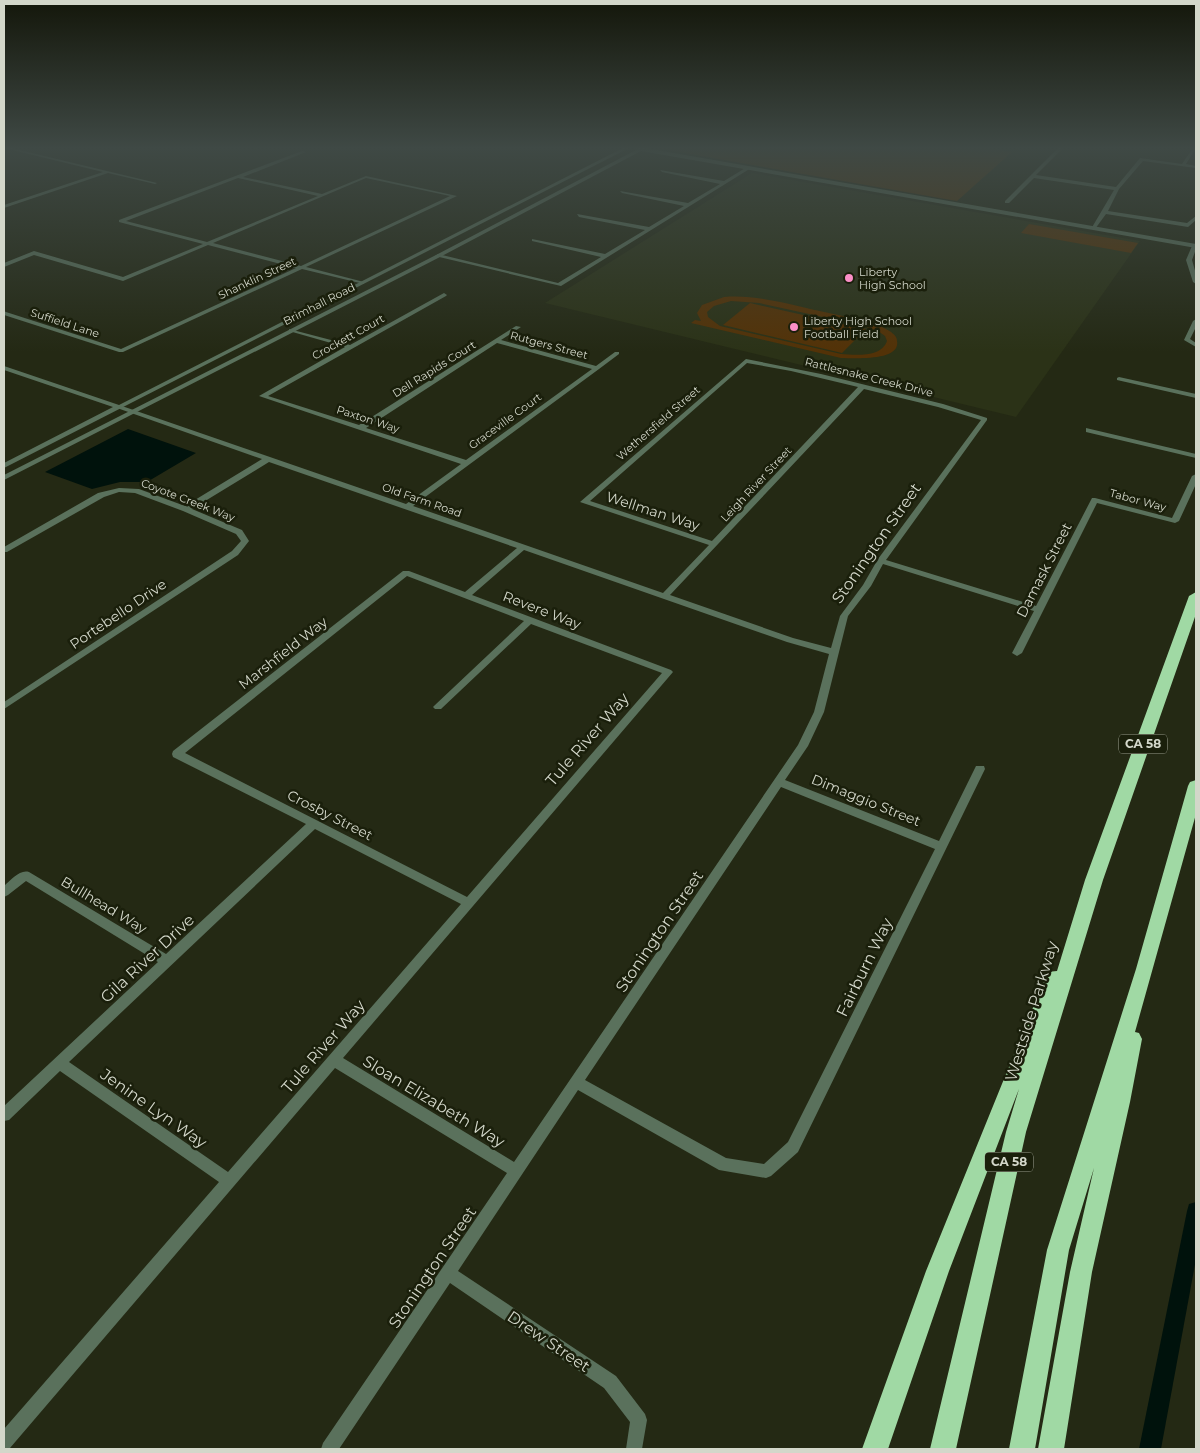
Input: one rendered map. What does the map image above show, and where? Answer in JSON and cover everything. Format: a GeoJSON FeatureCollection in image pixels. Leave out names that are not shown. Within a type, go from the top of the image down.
{"type":"FeatureCollection","features":[{"type":"Feature","properties":{"kind":"highway","name":"Westside Parkway"},"geometry":{"type":"LineString","coordinates":[[943,1449],[1016,1132],[1094,880],[1196,596]]}},
{"type":"Feature","properties":{"kind":"highway"},"geometry":{"type":"LineString","coordinates":[[1022,1449],[1058,1250],[1145,969],[1196,786]]}},
{"type":"Feature","properties":{"kind":"highway"},"geometry":{"type":"LineString","coordinates":[[875,1449],[951,1236],[1094,880]]}},
{"type":"Feature","properties":{"kind":"highway"},"geometry":{"type":"LineString","coordinates":[[1051,1449],[1063,1368],[1081,1272],[1120,1102],[1145,969]]}},
{"type":"Feature","properties":{"kind":"street"},"geometry":{"type":"LineString","coordinates":[[135,216],[121,221],[362,284],[355,292],[326,307],[319,316]]}},
{"type":"Feature","properties":{"kind":"street"},"geometry":{"type":"LineString","coordinates":[[4,265],[34,253],[123,279],[272,216]]}},
{"type":"Feature","properties":{"kind":"street","name":"Shanklin Street"},"geometry":{"type":"LineString","coordinates":[[121,351],[413,216]]}},
{"type":"Feature","properties":{"kind":"street","name":"Brimhall Road"},"geometry":{"type":"LineString","coordinates":[[4,466],[495,216]]}},
{"type":"Feature","properties":{"kind":"street","name":"Brimhall Road"},"geometry":{"type":"LineString","coordinates":[[4,478],[514,216]]}},
{"type":"Feature","properties":{"kind":"street"},"geometry":{"type":"LineString","coordinates":[[583,216],[650,230]]}},
{"type":"Feature","properties":{"kind":"street"},"geometry":{"type":"LineString","coordinates":[[438,256],[559,285],[672,216]]}},
{"type":"Feature","properties":{"kind":"street"},"geometry":{"type":"LineString","coordinates":[[1023,216],[1195,246],[1188,260],[1194,272],[1196,282]]}},
{"type":"Feature","properties":{"kind":"street"},"geometry":{"type":"LineString","coordinates":[[1093,228],[1102,216]]}},
{"type":"Feature","properties":{"kind":"street"},"geometry":{"type":"LineString","coordinates":[[1127,216],[1188,225],[1196,218]]}},
{"type":"Feature","properties":{"kind":"street"},"geometry":{"type":"LineString","coordinates":[[534,240],[606,256]]}},
{"type":"Feature","properties":{"kind":"street","name":"Crockett Court"},"geometry":{"type":"LineString","coordinates":[[262,396],[444,295]]}},
{"type":"Feature","properties":{"kind":"street","name":"Suffield Lane"},"geometry":{"type":"LineString","coordinates":[[4,313],[121,351]]}},
{"type":"Feature","properties":{"kind":"street"},"geometry":{"type":"LineString","coordinates":[[4,323],[17,318]]}},
{"type":"Feature","properties":{"kind":"street"},"geometry":{"type":"LineString","coordinates":[[1196,321],[1187,338],[1188,342],[1196,345]]}},
{"type":"Feature","properties":{"kind":"street","name":"Dell Rapids Court"},"geometry":{"type":"LineString","coordinates":[[360,428],[518,328]]}},
{"type":"Feature","properties":{"kind":"street"},"geometry":{"type":"LineString","coordinates":[[291,330],[351,347]]}},
{"type":"Feature","properties":{"kind":"street","name":"Rutgers Street"},"geometry":{"type":"LineString","coordinates":[[497,341],[597,368]]}},
{"type":"Feature","properties":{"kind":"street","name":"Graceville Court"},"geometry":{"type":"LineString","coordinates":[[407,507],[617,353]]}},
{"type":"Feature","properties":{"kind":"street","name":"Rattlesnake Creek Drive"},"geometry":{"type":"LineString","coordinates":[[746,361],[784,367],[863,386],[947,407],[984,419]]}},
{"type":"Feature","properties":{"kind":"street","name":"Wethersfield Street"},"geometry":{"type":"LineString","coordinates":[[584,502],[746,361]]}},
{"type":"Feature","properties":{"kind":"street","name":"Old Farm Road"},"geometry":{"type":"LineString","coordinates":[[4,368],[798,642],[833,652]]}},
{"type":"Feature","properties":{"kind":"street"},"geometry":{"type":"LineString","coordinates":[[1119,379],[1196,396]]}},
{"type":"Feature","properties":{"kind":"street","name":"Leigh River Street"},"geometry":{"type":"LineString","coordinates":[[665,596],[863,386]]}},
{"type":"Feature","properties":{"kind":"street","name":"Paxton Way"},"geometry":{"type":"LineString","coordinates":[[262,396],[467,463]]}},
{"type":"Feature","properties":{"kind":"street","name":"Stonington Street"},"geometry":{"type":"LineString","coordinates":[[329,1449],[779,782],[812,730],[819,712],[833,652],[844,616],[867,586],[881,561],[984,419]]}},
{"type":"Feature","properties":{"kind":"street"},"geometry":{"type":"LineString","coordinates":[[1090,430],[1196,456]]}},
{"type":"Feature","properties":{"kind":"street"},"geometry":{"type":"LineString","coordinates":[[186,509],[268,459]]}},
{"type":"Feature","properties":{"kind":"street","name":"Tabor Way"},"geometry":{"type":"LineString","coordinates":[[1095,500],[1175,522],[1196,476]]}},
{"type":"Feature","properties":{"kind":"street","name":"Coyote Creek Way"},"geometry":{"type":"LineString","coordinates":[[4,550],[101,495],[119,490],[136,491],[186,509],[239,532],[244,541]]}},
{"type":"Feature","properties":{"kind":"street","name":"Damask Street"},"geometry":{"type":"LineString","coordinates":[[1017,653],[1095,500]]}},
{"type":"Feature","properties":{"kind":"street","name":"Wellman Way"},"geometry":{"type":"LineString","coordinates":[[584,502],[714,544]]}},
{"type":"Feature","properties":{"kind":"street","name":"Portebello Drive"},"geometry":{"type":"LineString","coordinates":[[4,706],[235,552],[244,541]]}},
{"type":"Feature","properties":{"kind":"street"},"geometry":{"type":"LineString","coordinates":[[466,596],[523,547]]}},
{"type":"Feature","properties":{"kind":"street"},"geometry":{"type":"LineString","coordinates":[[881,561],[1039,610]]}},
{"type":"Feature","properties":{"kind":"street","name":"Revere Way"},"geometry":{"type":"LineString","coordinates":[[406,573],[668,672]]}},
{"type":"Feature","properties":{"kind":"street","name":"Marshfield Way"},"geometry":{"type":"LineString","coordinates":[[177,754],[406,573]]}},
{"type":"Feature","properties":{"kind":"street"},"geometry":{"type":"LineString","coordinates":[[438,707],[530,620]]}},
{"type":"Feature","properties":{"kind":"street","name":"Tule River Way"},"geometry":{"type":"LineString","coordinates":[[4,1442],[668,672]]}},
{"type":"Feature","properties":{"kind":"street","name":"Crosby Street"},"geometry":{"type":"LineString","coordinates":[[177,754],[469,903]]}},
{"type":"Feature","properties":{"kind":"street","name":"Fairburn Way"},"geometry":{"type":"LineString","coordinates":[[576,1082],[724,1165],[766,1171],[793,1147],[980,769]]}},
{"type":"Feature","properties":{"kind":"street","name":"Dimaggio Street"},"geometry":{"type":"LineString","coordinates":[[779,782],[941,847]]}},
{"type":"Feature","properties":{"kind":"street","name":"Gila River Drive"},"geometry":{"type":"LineString","coordinates":[[4,1115],[314,824]]}},
{"type":"Feature","properties":{"kind":"street","name":"Bullhead Way"},"geometry":{"type":"LineString","coordinates":[[4,892],[25,875],[167,961]]}},
{"type":"Feature","properties":{"kind":"street","name":"Sloan Elizabeth Way"},"geometry":{"type":"LineString","coordinates":[[334,1060],[516,1172]]}},
{"type":"Feature","properties":{"kind":"street","name":"Jenine Lyn Way"},"geometry":{"type":"LineString","coordinates":[[59,1063],[229,1182]]}},
{"type":"Feature","properties":{"kind":"street","name":"Drew Street"},"geometry":{"type":"LineString","coordinates":[[448,1273],[610,1382],[638,1420],[634,1449]]}},
{"type":"Feature","properties":{"kind":"shaded area","name":"Liberty High School"},"geometry":{"type":"Polygon","coordinates":[[[684,216],[996,216],[1140,241],[1016,417],[545,303],[684,216]]]}},
{"type":"Feature","properties":{"kind":"shaded area"},"geometry":{"type":"Polygon","coordinates":[[[1029,224],[1138,243],[1131,253],[1021,233],[1029,224]]]}},
{"type":"Feature","properties":{"kind":"shaded area"},"geometry":{"type":"Polygon","coordinates":[[[724,297],[750,297],[790,304],[878,325],[889,330],[894,335],[897,339],[896,348],[884,356],[841,358],[691,323],[695,320],[701,321],[697,313],[702,305],[724,297]],[[731,301],[714,306],[707,312],[708,317],[720,326],[841,354],[860,355],[874,353],[884,346],[887,341],[885,336],[878,331],[860,325],[759,303],[731,301]]]}},
{"type":"Feature","properties":{"kind":"shaded area","name":"Liberty High School Football Field"},"geometry":{"type":"Polygon","coordinates":[[[750,303],[866,329],[842,353],[723,325],[750,303]]]}},
{"type":"Feature","properties":{"kind":"shaded area"},"geometry":{"type":"Polygon","coordinates":[[[128,429],[196,453],[147,482],[120,482],[92,489],[45,472],[128,429]]]}},
{"type":"Feature","properties":{"kind":"waterway"},"geometry":{"type":"LineString","coordinates":[[1150,1449],[1196,1211]]}},
{"type":"Feature","properties":{"kind":"place","name":"Liberty High School"},"geometry":{"type":"Point","coordinates":[849,278]}},
{"type":"Feature","properties":{"kind":"place","name":"Liberty High School Football Field"},"geometry":{"type":"Point","coordinates":[794,327]}}]}
